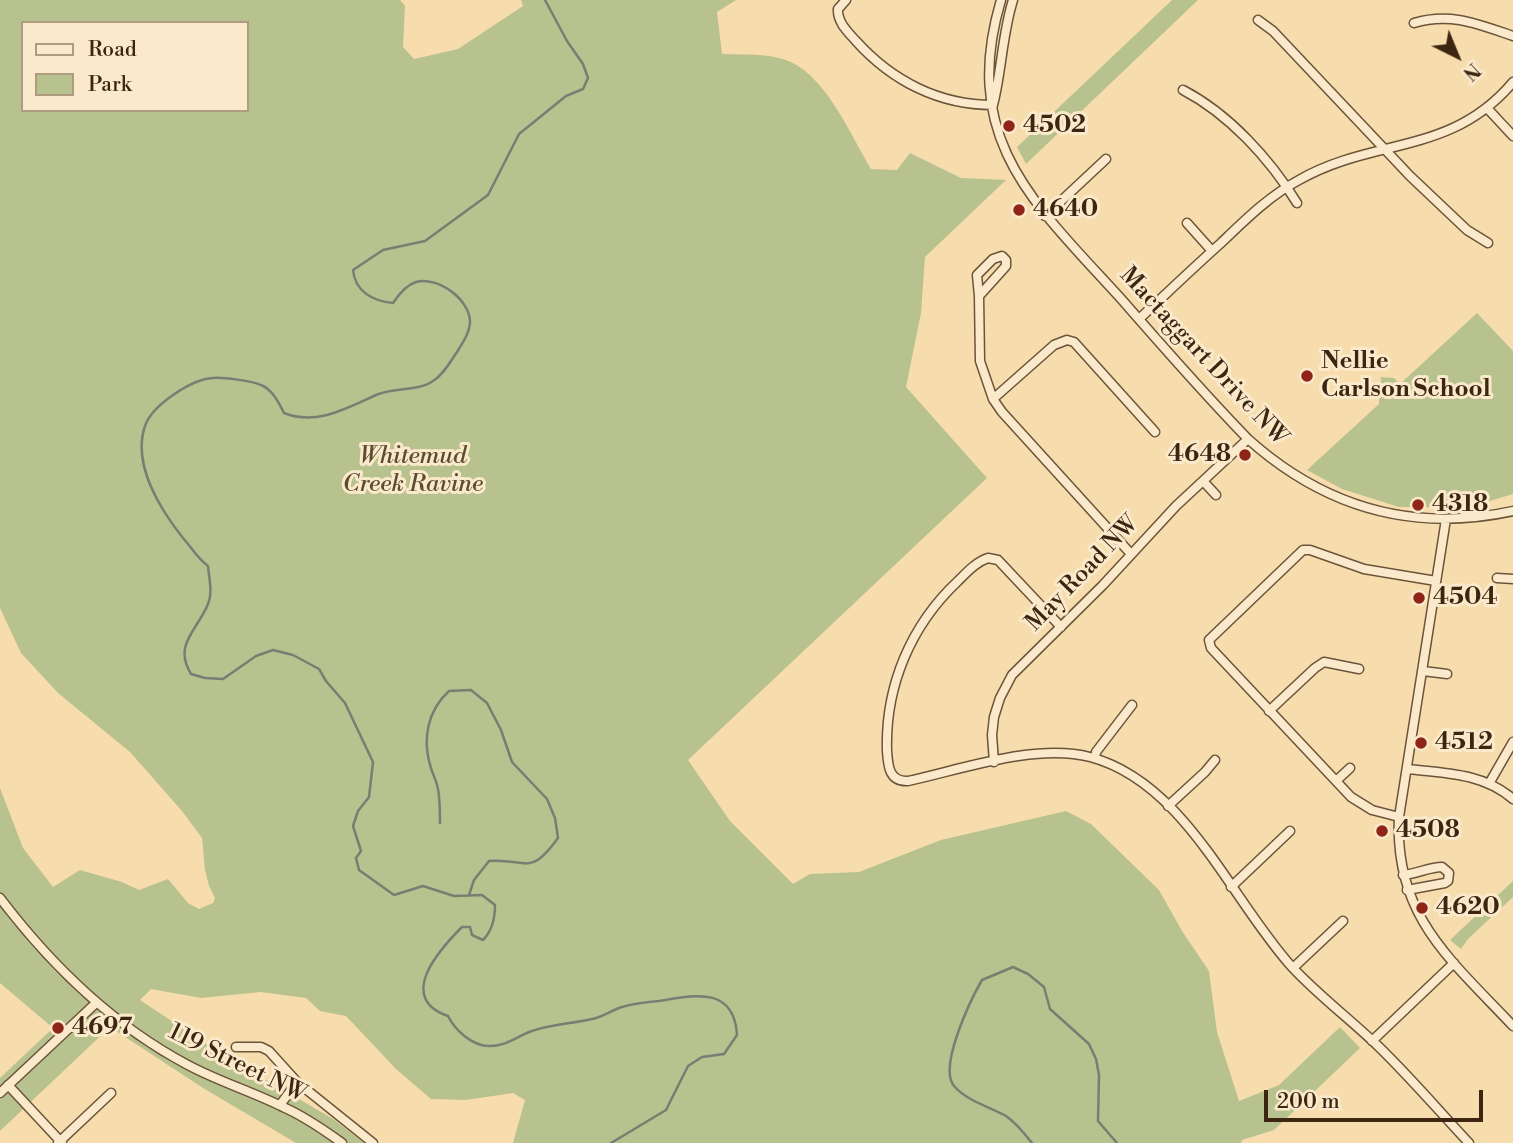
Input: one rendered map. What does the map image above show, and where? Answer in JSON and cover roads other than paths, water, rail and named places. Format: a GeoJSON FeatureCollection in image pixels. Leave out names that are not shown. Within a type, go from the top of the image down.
{"type":"FeatureCollection","features":[{"type":"Feature","properties":{"kind":"street"},"geometry":{"type":"LineString","coordinates":[[846,0],[838,9],[840,22],[882,67],[917,89],[944,99],[967,105],[993,105]]}},
{"type":"Feature","properties":{"kind":"street","name":"Mactaggart Drive NW"},"geometry":{"type":"LineString","coordinates":[[1001,0],[989,58],[988,86],[1000,134],[1021,183],[1045,216],[1248,439],[1292,474],[1354,505],[1396,515],[1446,519],[1478,517],[1513,510]]}},
{"type":"Feature","properties":{"kind":"street","name":"Mactaggart Drive NW"},"geometry":{"type":"LineString","coordinates":[[993,105],[1003,40],[1013,0]]}},
{"type":"Feature","properties":{"kind":"street"},"geometry":{"type":"LineString","coordinates":[[1414,23],[1431,18],[1457,18],[1513,36]]}},
{"type":"Feature","properties":{"kind":"street"},"geometry":{"type":"LineString","coordinates":[[1258,20],[1273,31],[1385,150],[1467,230],[1488,243]]}},
{"type":"Feature","properties":{"kind":"street"},"geometry":{"type":"LineString","coordinates":[[1139,319],[1258,209],[1287,187],[1331,164],[1444,133],[1465,123],[1486,108],[1513,82]]}},
{"type":"Feature","properties":{"kind":"street"},"geometry":{"type":"LineString","coordinates":[[1183,90],[1220,113],[1287,187],[1297,203]]}},
{"type":"Feature","properties":{"kind":"street"},"geometry":{"type":"LineString","coordinates":[[1486,108],[1513,136]]}},
{"type":"Feature","properties":{"kind":"street"},"geometry":{"type":"LineString","coordinates":[[1045,216],[1107,159]]}},
{"type":"Feature","properties":{"kind":"street"},"geometry":{"type":"LineString","coordinates":[[1187,223],[1212,251]]}},
{"type":"Feature","properties":{"kind":"street"},"geometry":{"type":"LineString","coordinates":[[979,296],[986,285],[1006,266],[1006,260],[1002,256],[993,259],[977,275],[979,361],[993,399],[1131,554]]}},
{"type":"Feature","properties":{"kind":"street"},"geometry":{"type":"LineString","coordinates":[[993,399],[1054,345],[1067,340],[1074,342],[1154,432]]}},
{"type":"Feature","properties":{"kind":"street","name":"May Road NW"},"geometry":{"type":"LineString","coordinates":[[994,762],[993,727],[1003,691],[1019,666],[1248,439]]}},
{"type":"Feature","properties":{"kind":"street"},"geometry":{"type":"LineString","coordinates":[[1203,481],[1216,495]]}},
{"type":"Feature","properties":{"kind":"street"},"geometry":{"type":"LineString","coordinates":[[1446,519],[1399,817],[1398,851],[1408,890],[1430,935],[1513,1026]]}},
{"type":"Feature","properties":{"kind":"street"},"geometry":{"type":"LineString","coordinates":[[1399,817],[1380,814],[1351,797],[1211,648],[1209,640],[1303,550],[1364,569],[1436,581]]}},
{"type":"Feature","properties":{"kind":"street"},"geometry":{"type":"LineString","coordinates":[[1061,627],[1001,562],[988,558],[977,563],[943,597],[912,642],[898,674],[890,703],[887,744],[892,775],[898,780],[908,781],[1044,752],[1095,758],[1119,767],[1139,779],[1199,841],[1268,939],[1293,968],[1329,1005],[1372,1041],[1469,1143]]}},
{"type":"Feature","properties":{"kind":"street"},"geometry":{"type":"LineString","coordinates":[[1497,578],[1513,579]]}},
{"type":"Feature","properties":{"kind":"street"},"geometry":{"type":"LineString","coordinates":[[1269,711],[1324,662],[1359,669]]}},
{"type":"Feature","properties":{"kind":"street"},"geometry":{"type":"LineString","coordinates":[[1423,671],[1447,674]]}},
{"type":"Feature","properties":{"kind":"street"},"geometry":{"type":"LineString","coordinates":[[1095,758],[1096,752],[1132,705]]}},
{"type":"Feature","properties":{"kind":"street"},"geometry":{"type":"LineString","coordinates":[[1490,782],[1513,741]]}},
{"type":"Feature","properties":{"kind":"street"},"geometry":{"type":"LineString","coordinates":[[1168,806],[1215,760]]}},
{"type":"Feature","properties":{"kind":"street"},"geometry":{"type":"LineString","coordinates":[[1336,781],[1349,768]]}},
{"type":"Feature","properties":{"kind":"street"},"geometry":{"type":"LineString","coordinates":[[1407,769],[1458,774],[1490,782],[1513,799]]}},
{"type":"Feature","properties":{"kind":"street"},"geometry":{"type":"LineString","coordinates":[[1231,887],[1290,831]]}},
{"type":"Feature","properties":{"kind":"street"},"geometry":{"type":"LineString","coordinates":[[1403,876],[1437,867],[1442,867],[1449,873],[1445,883],[1408,890]]}},
{"type":"Feature","properties":{"kind":"street","name":"119 Street NW"},"geometry":{"type":"LineString","coordinates":[[0,898],[40,948],[96,1003],[135,1033],[187,1065],[233,1087],[281,1105],[342,1143]]}},
{"type":"Feature","properties":{"kind":"street"},"geometry":{"type":"LineString","coordinates":[[1293,968],[1343,921]]}},
{"type":"Feature","properties":{"kind":"street"},"geometry":{"type":"LineString","coordinates":[[1372,1041],[1454,963]]}},
{"type":"Feature","properties":{"kind":"street"},"geometry":{"type":"LineString","coordinates":[[0,1093],[96,1003]]}},
{"type":"Feature","properties":{"kind":"street","name":"119 Street NW"},"geometry":{"type":"LineString","coordinates":[[236,1047],[269,1051],[297,1082],[373,1143]]}},
{"type":"Feature","properties":{"kind":"street"},"geometry":{"type":"LineString","coordinates":[[281,1105],[297,1082]]}},
{"type":"Feature","properties":{"kind":"street"},"geometry":{"type":"LineString","coordinates":[[8,1085],[60,1142],[111,1093]]}},
{"type":"Feature","properties":{"kind":"waterway"},"geometry":{"type":"LineString","coordinates":[[545,0],[583,64],[588,78],[583,89],[566,96],[519,134],[488,195],[425,241],[383,250],[353,270],[361,289],[385,302],[393,303],[409,285],[425,281],[443,286],[459,298],[469,314],[470,323],[467,334],[444,371],[427,384],[383,393],[343,410],[308,418],[284,413],[272,393],[265,387],[223,378],[204,379],[174,394],[149,418],[142,441],[142,455],[157,500],[174,526],[208,566],[209,599],[186,646],[186,663],[191,674],[223,679],[256,656],[273,650],[293,655],[319,669],[345,703],[373,762],[369,797],[358,811],[353,826],[361,851],[356,858],[359,870],[394,895],[423,886],[454,896],[482,895],[495,905],[493,924],[483,940],[472,935],[470,927],[462,927],[434,961],[424,986],[425,998],[433,1008],[448,1016],[455,1027],[470,1040],[489,1046],[505,1043],[537,1029],[596,1018],[622,1007],[641,1003],[699,996],[710,997],[729,1008],[737,1035],[724,1054],[702,1057],[688,1066],[666,1110],[611,1143]]}},
{"type":"Feature","properties":{"kind":"waterway"},"geometry":{"type":"LineString","coordinates":[[440,823],[438,789],[428,757],[428,726],[436,708],[449,691],[471,690],[487,703],[501,730],[512,762],[547,799],[555,818],[558,838],[533,862],[489,861],[474,880],[469,895]]}},
{"type":"Feature","properties":{"kind":"waterway"},"geometry":{"type":"LineString","coordinates":[[1032,1143],[1006,1116],[959,1091],[950,1077],[950,1064],[958,1033],[982,980],[1013,967],[1028,974],[1044,987],[1050,1009],[1089,1044],[1099,1075],[1098,1121],[1117,1143]]}},
{"type":"Feature","properties":{"kind":"place","name":"4502"},"geometry":{"type":"Point","coordinates":[1009,126]}},
{"type":"Feature","properties":{"kind":"place","name":"4640"},"geometry":{"type":"Point","coordinates":[1019,210]}},
{"type":"Feature","properties":{"kind":"place","name":"Nellie Carlson School"},"geometry":{"type":"Point","coordinates":[1307,376]}},
{"type":"Feature","properties":{"kind":"place","name":"4648"},"geometry":{"type":"Point","coordinates":[1245,455]}},
{"type":"Feature","properties":{"kind":"place","name":"4318"},"geometry":{"type":"Point","coordinates":[1418,505]}},
{"type":"Feature","properties":{"kind":"place","name":"4504"},"geometry":{"type":"Point","coordinates":[1419,598]}},
{"type":"Feature","properties":{"kind":"place","name":"4512"},"geometry":{"type":"Point","coordinates":[1421,743]}},
{"type":"Feature","properties":{"kind":"place","name":"4508"},"geometry":{"type":"Point","coordinates":[1382,831]}},
{"type":"Feature","properties":{"kind":"place","name":"4620"},"geometry":{"type":"Point","coordinates":[1422,908]}},
{"type":"Feature","properties":{"kind":"place","name":"4697"},"geometry":{"type":"Point","coordinates":[58,1028]}},
{"type":"Feature","properties":{"kind":"park label","name":"Whitemud Creek Ravine"},"geometry":{"type":"Point","coordinates":[413,471]}}]}
